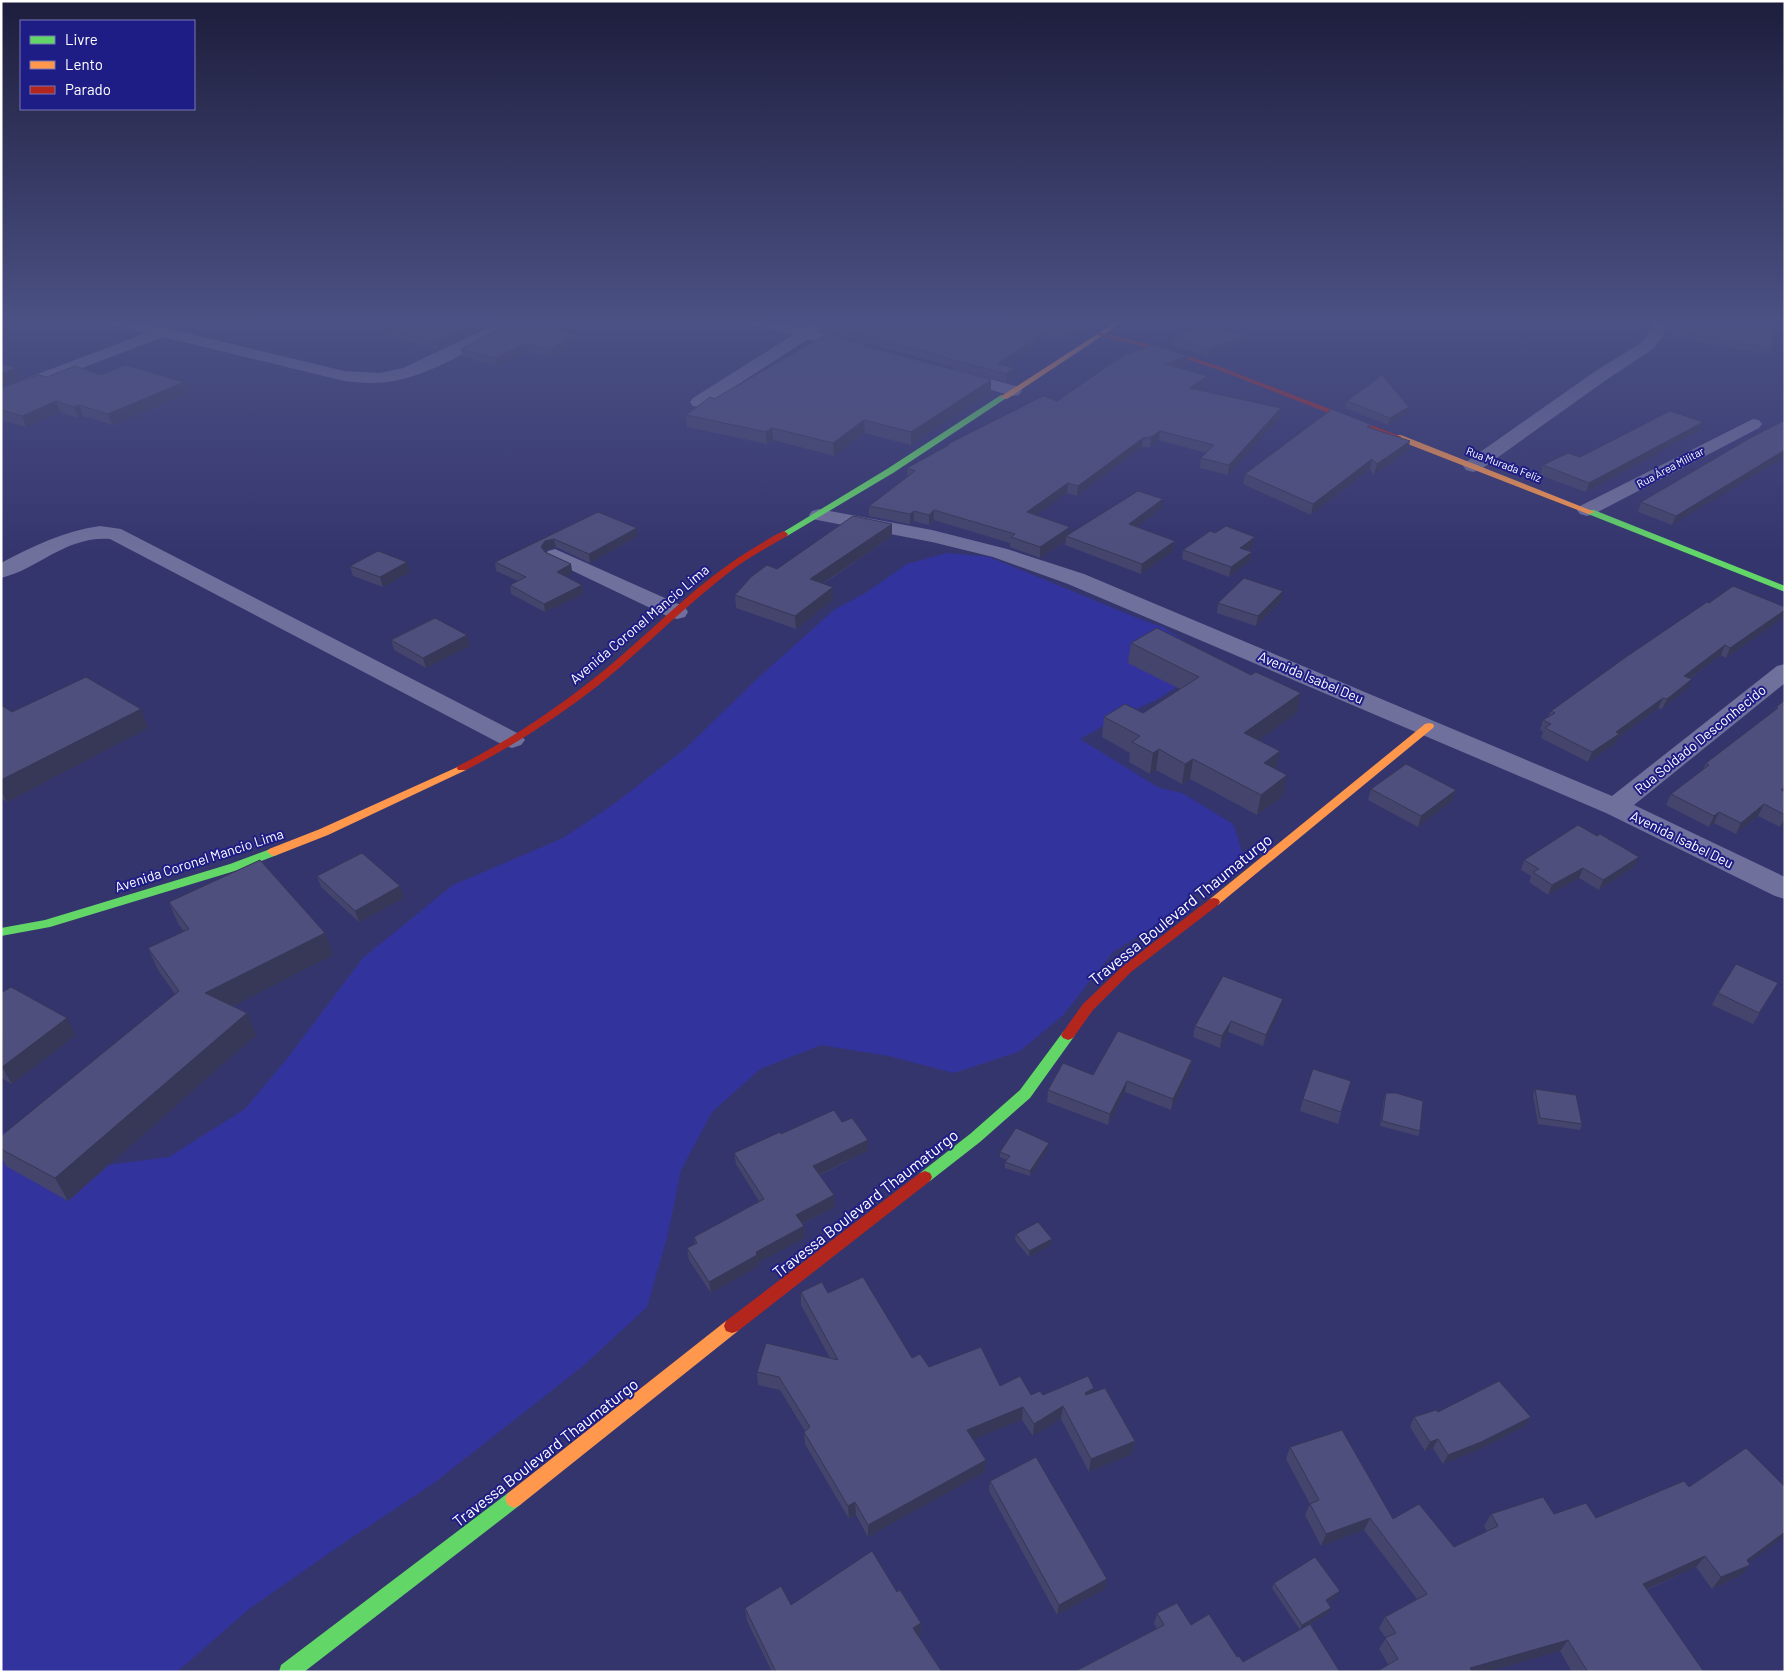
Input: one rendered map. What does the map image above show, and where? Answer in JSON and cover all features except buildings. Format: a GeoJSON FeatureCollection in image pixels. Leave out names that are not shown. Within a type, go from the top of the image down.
{"type":"FeatureCollection","features":[{"type":"Feature","properties":{"kind":"street"},"geometry":{"type":"LineString","coordinates":[[699,402],[705,398]]}},
{"type":"Feature","properties":{"kind":"street","name":"Avenida Coronel Mancio Lima"},"geometry":{"type":"LineString","coordinates":[[1,932],[46,924],[234,867],[324,832],[472,763],[512,740],[570,701],[632,652],[710,584],[745,557],[890,472],[1002,398]]}},
{"type":"Feature","properties":{"kind":"street","name":"Rua Murada Feliz"},"geometry":{"type":"LineString","coordinates":[[1297,398],[1587,510],[1784,590]]}},
{"type":"Feature","properties":{"kind":"street"},"geometry":{"type":"LineString","coordinates":[[1473,466],[1569,398]]}},
{"type":"Feature","properties":{"kind":"street","name":"Rua Área Militar"},"geometry":{"type":"LineString","coordinates":[[1587,510],[1753,424]]}},
{"type":"Feature","properties":{"kind":"street","name":"Avenida Isabel Deu"},"geometry":{"type":"LineString","coordinates":[[819,515],[932,536],[1000,553],[1036,565],[1170,618],[1428,726],[1615,807],[1785,889]]}},
{"type":"Feature","properties":{"kind":"street"},"geometry":{"type":"LineString","coordinates":[[1,572],[67,540],[96,532],[114,533],[147,548],[512,740]]}},
{"type":"Feature","properties":{"kind":"street"},"geometry":{"type":"LineString","coordinates":[[555,555],[677,612]]}},
{"type":"Feature","properties":{"kind":"street","name":"Rua Soldado Desconhecido"},"geometry":{"type":"LineString","coordinates":[[1615,807],[1785,671]]}},
{"type":"Feature","properties":{"kind":"street","name":"Travessa Boulevard Thaumaturgo"},"geometry":{"type":"LineString","coordinates":[[288,1672],[474,1530],[674,1370],[975,1138],[1025,1094],[1088,1007],[1127,970],[1428,726]]}},
{"type":"Feature","properties":{"kind":"shaded area"},"geometry":{"type":"Polygon","coordinates":[[[947,553],[989,557],[1163,627],[1198,650],[1192,676],[1160,698],[1121,716],[1080,739],[1159,788],[1182,793],[1233,824],[1244,857],[1199,887],[1163,921],[1113,952],[1063,1015],[1020,1051],[954,1073],[889,1056],[821,1045],[760,1069],[712,1112],[681,1170],[668,1234],[647,1307],[583,1366],[434,1483],[249,1609],[177,1672],[1,1672],[1,1130],[26,1147],[85,1168],[169,1157],[245,1109],[290,1055],[363,958],[453,885],[563,838],[614,804],[686,748],[756,680],[834,610],[867,592],[907,564],[947,553]]]}},
{"type":"Feature","properties":{"kind":"traffic: fast"},"geometry":{"type":"LineString","coordinates":[[784,534],[890,471],[1002,398]]}},
{"type":"Feature","properties":{"kind":"traffic: fast"},"geometry":{"type":"LineString","coordinates":[[1591,512],[1785,589]]}},
{"type":"Feature","properties":{"kind":"traffic: fast"},"geometry":{"type":"LineString","coordinates":[[1,932],[46,924],[234,867],[273,852]]}},
{"type":"Feature","properties":{"kind":"traffic: fast"},"geometry":{"type":"LineString","coordinates":[[925,1177],[975,1138],[1025,1094],[1068,1035]]}},
{"type":"Feature","properties":{"kind":"traffic: fast"},"geometry":{"type":"LineString","coordinates":[[288,1672],[514,1499]]}},
{"type":"Feature","properties":{"kind":"traffic: slow"},"geometry":{"type":"LineString","coordinates":[[1398,437],[1591,512]]}},
{"type":"Feature","properties":{"kind":"traffic: slow"},"geometry":{"type":"LineString","coordinates":[[1214,902],[1429,726]]}},
{"type":"Feature","properties":{"kind":"traffic: slow"},"geometry":{"type":"LineString","coordinates":[[273,852],[324,832],[462,768]]}},
{"type":"Feature","properties":{"kind":"traffic: slow"},"geometry":{"type":"LineString","coordinates":[[514,1499],[732,1326]]}},
{"type":"Feature","properties":{"kind":"traffic: jam"},"geometry":{"type":"LineString","coordinates":[[1297,398],[1398,437]]}},
{"type":"Feature","properties":{"kind":"traffic: jam"},"geometry":{"type":"LineString","coordinates":[[462,768],[508,744],[552,715],[615,667],[716,579],[745,557],[784,534]]}},
{"type":"Feature","properties":{"kind":"traffic: jam"},"geometry":{"type":"LineString","coordinates":[[1068,1035],[1088,1007],[1127,969],[1214,902]]}},
{"type":"Feature","properties":{"kind":"traffic: jam"},"geometry":{"type":"LineString","coordinates":[[732,1326],[925,1177]]}}]}
